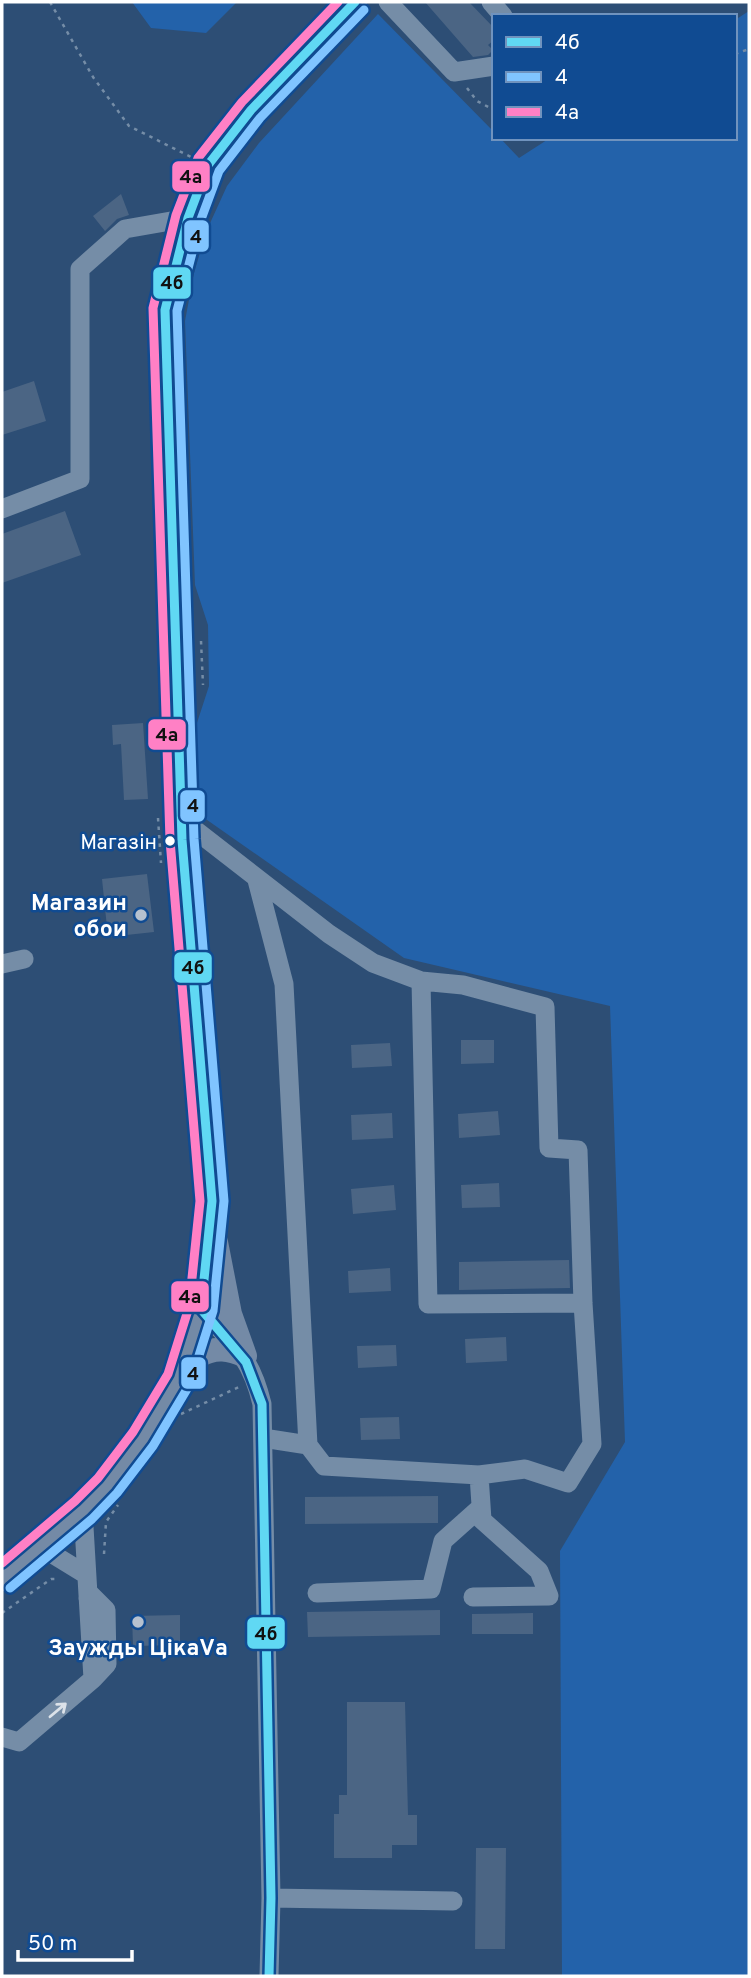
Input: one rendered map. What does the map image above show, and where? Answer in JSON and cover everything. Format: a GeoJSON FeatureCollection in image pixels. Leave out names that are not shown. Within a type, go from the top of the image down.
{"type":"FeatureCollection","features":[{"type":"Feature","properties":{"kind":"main road"},"geometry":{"type":"LineString","coordinates":[[245,1356],[230,1314],[218,1254],[170,818],[164,310],[188,218],[208,165],[251,110],[355,2]]}},
{"type":"Feature","properties":{"kind":"main road"},"geometry":{"type":"LineString","coordinates":[[178,1379],[201,1308],[212,1201]]}},
{"type":"Feature","properties":{"kind":"main road"},"geometry":{"type":"LineString","coordinates":[[2,1579],[107,1486],[143,1439],[178,1379],[198,1356],[216,1349],[232,1350],[245,1356]]}},
{"type":"Feature","properties":{"kind":"street"},"geometry":{"type":"LineString","coordinates":[[388,2],[454,72],[492,66]]}},
{"type":"Feature","properties":{"kind":"street"},"geometry":{"type":"LineString","coordinates":[[2,509],[80,479],[80,269],[125,229],[188,218]]}},
{"type":"Feature","properties":{"kind":"street"},"geometry":{"type":"LineString","coordinates":[[170,818],[257,880],[329,934],[373,963],[421,981],[463,985],[545,1007],[549,1148],[578,1150],[583,1303],[592,1444],[568,1483],[525,1469],[479,1475],[324,1465],[309,1446],[284,984],[257,880]]}},
{"type":"Feature","properties":{"kind":"street"},"geometry":{"type":"LineString","coordinates":[[2,964],[24,959]]}},
{"type":"Feature","properties":{"kind":"street"},"geometry":{"type":"LineString","coordinates":[[421,981],[428,1304],[583,1303]]}},
{"type":"Feature","properties":{"kind":"street"},"geometry":{"type":"LineString","coordinates":[[201,1308],[245,1356],[256,1378],[264,1438],[271,1898],[269,1976]]}},
{"type":"Feature","properties":{"kind":"street"},"geometry":{"type":"LineString","coordinates":[[264,1438],[309,1446]]}},
{"type":"Feature","properties":{"kind":"street"},"geometry":{"type":"LineString","coordinates":[[473,1597],[549,1596],[539,1571],[482,1520],[479,1475]]}},
{"type":"Feature","properties":{"kind":"street"},"geometry":{"type":"LineString","coordinates":[[317,1593],[431,1589],[443,1541],[481,1507]]}},
{"type":"Feature","properties":{"kind":"street"},"geometry":{"type":"LineString","coordinates":[[2,1737],[19,1742],[88,1685],[107,1664],[106,1610],[90,1594],[85,1574],[83,1510]]}},
{"type":"Feature","properties":{"kind":"street"},"geometry":{"type":"LineString","coordinates":[[41,1547],[85,1574]]}},
{"type":"Feature","properties":{"kind":"street"},"geometry":{"type":"LineString","coordinates":[[88,1685],[79,1610],[90,1594]]}},
{"type":"Feature","properties":{"kind":"street"},"geometry":{"type":"LineString","coordinates":[[271,1898],[453,1901]]}},
{"type":"Feature","properties":{"kind":"path"},"geometry":{"type":"LineString","coordinates":[[50,2],[93,77],[129,126],[208,165]]}},
{"type":"Feature","properties":{"kind":"path"},"geometry":{"type":"LineString","coordinates":[[454,72],[477,102],[492,109]]}},
{"type":"Feature","properties":{"kind":"path"},"geometry":{"type":"LineString","coordinates":[[201,640],[203,685]]}},
{"type":"Feature","properties":{"kind":"path"},"geometry":{"type":"LineString","coordinates":[[161,863],[170,818]]}},
{"type":"Feature","properties":{"kind":"path"},"geometry":{"type":"LineString","coordinates":[[177,1416],[246,1383]]}},
{"type":"Feature","properties":{"kind":"path"},"geometry":{"type":"LineString","coordinates":[[104,1557],[107,1522],[121,1501]]}},
{"type":"Feature","properties":{"kind":"path"},"geometry":{"type":"LineString","coordinates":[[2,1613],[51,1579],[60,1579]]}},
{"type":"Feature","properties":{"kind":"shaded area"},"geometry":{"type":"Polygon","coordinates":[[[132,2],[237,2],[206,33],[151,28],[132,2]]]}},
{"type":"Feature","properties":{"kind":"shaded area"},"geometry":{"type":"Polygon","coordinates":[[[749,11],[749,1976],[562,1976],[560,1551],[625,1442],[610,1006],[404,958],[200,815],[195,729],[209,686],[208,625],[195,585],[185,321],[194,273],[206,232],[227,186],[259,143],[378,14],[492,130],[492,140],[502,140],[519,158],[547,140],[737,140],[737,19],[749,11]]]}},
{"type":"Feature","properties":{"kind":"building"},"geometry":{"type":"Polygon","coordinates":[[[425,2],[469,2],[492,26],[492,42],[488,45],[492,51],[488,55],[473,57],[425,2]]]}},
{"type":"Feature","properties":{"kind":"building"},"geometry":{"type":"Polygon","coordinates":[[[121,194],[129,215],[117,219],[105,231],[93,216],[121,194]]]}},
{"type":"Feature","properties":{"kind":"building"},"geometry":{"type":"Polygon","coordinates":[[[34,381],[46,421],[2,435],[2,392],[34,381]]]}},
{"type":"Feature","properties":{"kind":"building"},"geometry":{"type":"Polygon","coordinates":[[[65,511],[81,555],[2,583],[2,534],[65,511]]]}},
{"type":"Feature","properties":{"kind":"building"},"geometry":{"type":"Polygon","coordinates":[[[143,723],[148,799],[124,800],[121,744],[113,745],[112,725],[143,723]]]}},
{"type":"Feature","properties":{"kind":"building"},"geometry":{"type":"Polygon","coordinates":[[[147,874],[154,932],[108,937],[102,879],[147,874]]]}},
{"type":"Feature","properties":{"kind":"building"},"geometry":{"type":"Polygon","coordinates":[[[461,1040],[494,1040],[494,1063],[461,1064],[461,1040]]]}},
{"type":"Feature","properties":{"kind":"building"},"geometry":{"type":"Polygon","coordinates":[[[390,1043],[392,1066],[352,1068],[351,1045],[390,1043]]]}},
{"type":"Feature","properties":{"kind":"building"},"geometry":{"type":"Polygon","coordinates":[[[498,1111],[500,1135],[459,1138],[458,1114],[498,1111]]]}},
{"type":"Feature","properties":{"kind":"building"},"geometry":{"type":"Polygon","coordinates":[[[392,1113],[393,1138],[352,1140],[351,1115],[392,1113]]]}},
{"type":"Feature","properties":{"kind":"building"},"geometry":{"type":"Polygon","coordinates":[[[499,1183],[500,1207],[462,1208],[461,1185],[499,1183]]]}},
{"type":"Feature","properties":{"kind":"building"},"geometry":{"type":"Polygon","coordinates":[[[394,1185],[396,1210],[353,1214],[351,1189],[394,1185]]]}},
{"type":"Feature","properties":{"kind":"building"},"geometry":{"type":"Polygon","coordinates":[[[569,1260],[570,1288],[459,1290],[459,1262],[569,1260]]]}},
{"type":"Feature","properties":{"kind":"building"},"geometry":{"type":"Polygon","coordinates":[[[390,1268],[391,1291],[349,1293],[348,1271],[390,1268]]]}},
{"type":"Feature","properties":{"kind":"building"},"geometry":{"type":"Polygon","coordinates":[[[506,1337],[507,1361],[466,1363],[465,1339],[506,1337]]]}},
{"type":"Feature","properties":{"kind":"building"},"geometry":{"type":"Polygon","coordinates":[[[396,1345],[397,1366],[358,1368],[357,1346],[396,1345]]]}},
{"type":"Feature","properties":{"kind":"building"},"geometry":{"type":"Polygon","coordinates":[[[399,1417],[400,1439],[361,1440],[360,1418],[399,1417]]]}},
{"type":"Feature","properties":{"kind":"building"},"geometry":{"type":"Polygon","coordinates":[[[438,1496],[438,1523],[305,1524],[305,1497],[438,1496]]]}},
{"type":"Feature","properties":{"kind":"building"},"geometry":{"type":"Polygon","coordinates":[[[440,1610],[440,1635],[308,1637],[307,1612],[440,1610]]]}},
{"type":"Feature","properties":{"kind":"building"},"geometry":{"type":"Polygon","coordinates":[[[533,1613],[533,1634],[472,1634],[472,1614],[533,1613]]]}},
{"type":"Feature","properties":{"kind":"building"},"geometry":{"type":"Polygon","coordinates":[[[180,1615],[180,1645],[133,1646],[132,1616],[180,1615]]]}},
{"type":"Feature","properties":{"kind":"building"},"geometry":{"type":"Polygon","coordinates":[[[347,1702],[405,1702],[408,1815],[417,1815],[417,1845],[392,1845],[392,1858],[334,1858],[334,1814],[339,1814],[339,1795],[347,1795],[347,1702]]]}},
{"type":"Feature","properties":{"kind":"building"},"geometry":{"type":"Polygon","coordinates":[[[476,1848],[506,1848],[505,1949],[475,1949],[476,1848]]]}},
{"type":"Feature","properties":{"kind":"transit line","name":"4а"},"geometry":{"type":"LineString","coordinates":[[2,1563],[75,1501],[98,1478],[133,1432],[168,1374],[189,1307],[200,1201],[170,840],[153,308],[176,215],[198,158],[242,102],[338,2]]}},
{"type":"Feature","properties":{"kind":"transit line","name":"4б"},"geometry":{"type":"LineString","coordinates":[[269,1976],[271,1898],[262,1404],[246,1362],[201,1309],[212,1201],[182,840],[165,310],[188,218],[208,165],[251,110],[355,2]]}},
{"type":"Feature","properties":{"kind":"transit line","name":"4"},"geometry":{"type":"LineString","coordinates":[[10,1588],[92,1519],[117,1493],[153,1446],[190,1384],[213,1311],[224,1201],[194,839],[177,311],[200,222],[219,171],[260,118],[364,10]]}},
{"type":"Feature","properties":{"kind":"place","name":"Магазін"},"geometry":{"type":"Point","coordinates":[170,841]}},
{"type":"Feature","properties":{"kind":"place","name":"Магазин обои"},"geometry":{"type":"Point","coordinates":[141,915]}},
{"type":"Feature","properties":{"kind":"place","name":"Заужды ЦікаVа"},"geometry":{"type":"Point","coordinates":[138,1622]}}]}
